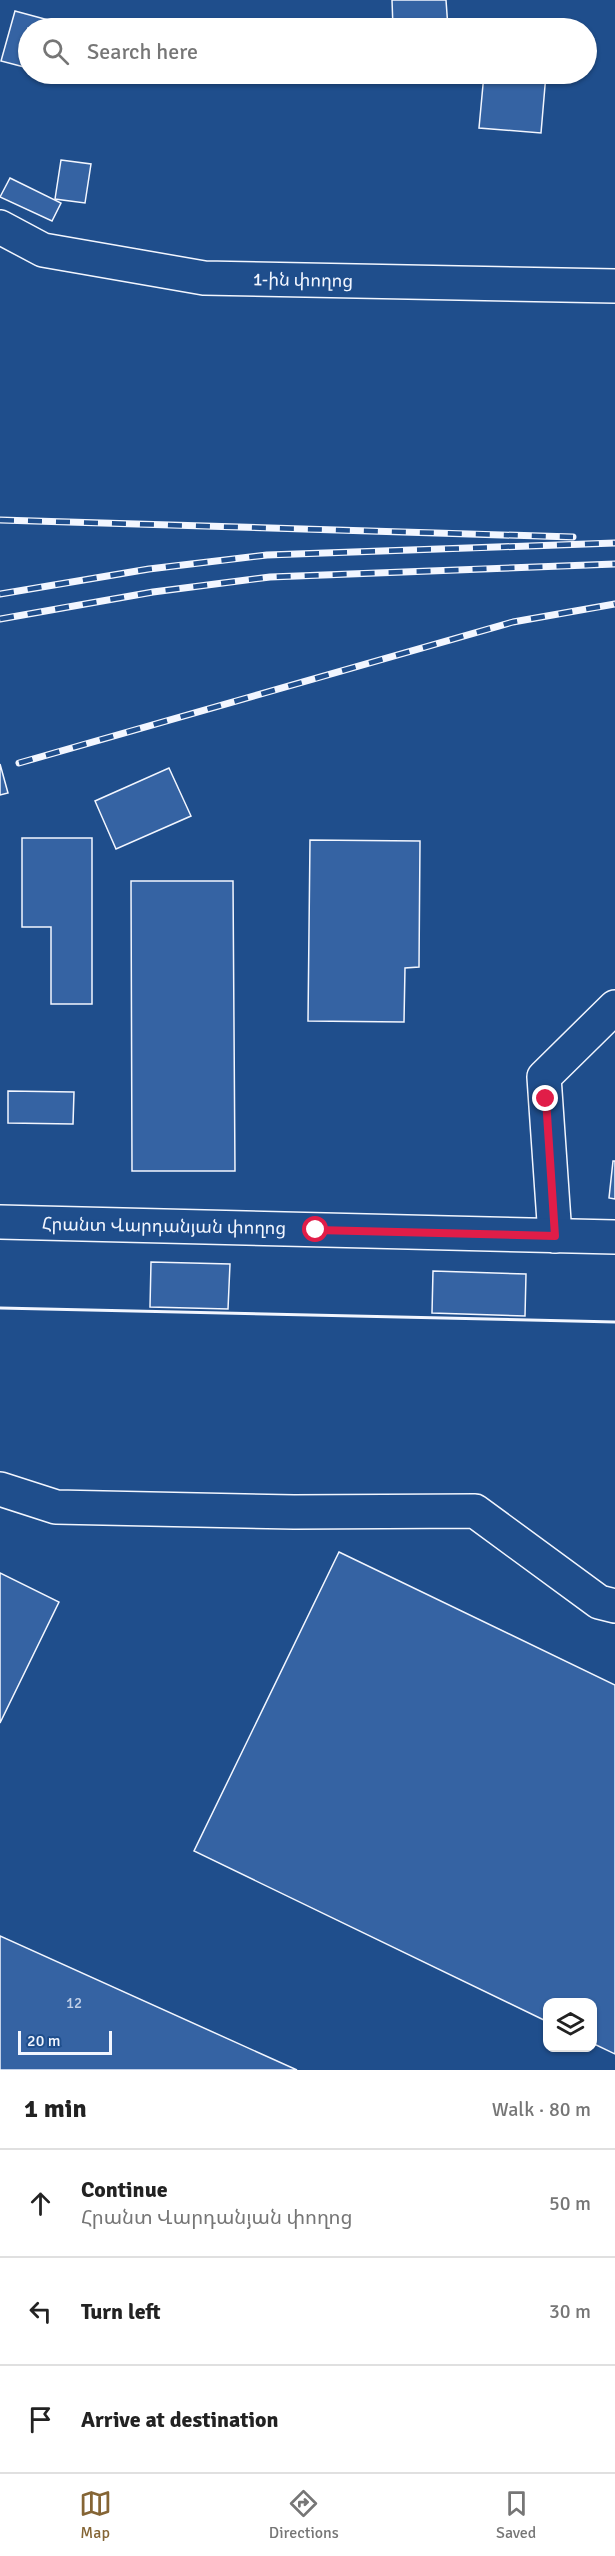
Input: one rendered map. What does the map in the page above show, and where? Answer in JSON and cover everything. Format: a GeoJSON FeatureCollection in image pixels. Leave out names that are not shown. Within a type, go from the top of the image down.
{"type":"FeatureCollection","features":[{"type":"Feature","properties":{"kind":"street","name":"1-ին փողոց"},"geometry":{"type":"LineString","coordinates":[[0,227],[43,250],[204,278],[615,286]]}},
{"type":"Feature","properties":{"kind":"street"},"geometry":{"type":"LineString","coordinates":[[555,1236],[544,1077],[615,1007]]}},
{"type":"Feature","properties":{"kind":"street","name":"Հրանտ Վարդանյան փողոց"},"geometry":{"type":"LineString","coordinates":[[0,1222],[615,1237]]}},
{"type":"Feature","properties":{"kind":"street"},"geometry":{"type":"LineString","coordinates":[[0,1489],[56,1507],[294,1512],[475,1511],[599,1602],[615,1606]]}},
{"type":"Feature","properties":{"kind":"building"},"geometry":{"type":"Polygon","coordinates":[[[392,0],[446,0],[447,18],[393,18],[392,0]]]}},
{"type":"Feature","properties":{"kind":"building"},"geometry":{"type":"Polygon","coordinates":[[[15,11],[41,18],[18,18],[18,65],[1,61],[15,11]]]}},
{"type":"Feature","properties":{"kind":"building"},"geometry":{"type":"Polygon","coordinates":[[[483,84],[545,84],[541,133],[479,128],[483,84]]]}},
{"type":"Feature","properties":{"kind":"building"},"geometry":{"type":"Polygon","coordinates":[[[61,160],[91,164],[85,203],[55,199],[61,160]]]}},
{"type":"Feature","properties":{"kind":"building"},"geometry":{"type":"Polygon","coordinates":[[[10,178],[61,203],[52,221],[0,197],[10,178]]]}},
{"type":"Feature","properties":{"kind":"building"},"geometry":{"type":"Polygon","coordinates":[[[0,764],[8,793],[0,795],[0,764]]]}},
{"type":"Feature","properties":{"kind":"building"},"geometry":{"type":"Polygon","coordinates":[[[169,768],[191,816],[116,849],[95,801],[169,768]]]}},
{"type":"Feature","properties":{"kind":"building"},"geometry":{"type":"Polygon","coordinates":[[[22,838],[92,838],[92,1004],[51,1004],[51,927],[22,927],[22,838]]]}},
{"type":"Feature","properties":{"kind":"building"},"geometry":{"type":"Polygon","coordinates":[[[310,840],[420,841],[419,967],[405,968],[404,1022],[308,1021],[310,840]]]}},
{"type":"Feature","properties":{"kind":"building"},"geometry":{"type":"Polygon","coordinates":[[[131,881],[233,881],[235,1171],[132,1171],[131,881]]]}},
{"type":"Feature","properties":{"kind":"building"},"geometry":{"type":"Polygon","coordinates":[[[8,1091],[74,1092],[73,1124],[8,1123],[8,1091]]]}},
{"type":"Feature","properties":{"kind":"building"},"geometry":{"type":"Polygon","coordinates":[[[613,1161],[615,1161],[615,1199],[609,1198],[613,1161]]]}},
{"type":"Feature","properties":{"kind":"building"},"geometry":{"type":"Polygon","coordinates":[[[151,1262],[230,1264],[228,1309],[150,1307],[151,1262]]]}},
{"type":"Feature","properties":{"kind":"building"},"geometry":{"type":"Polygon","coordinates":[[[433,1271],[526,1274],[525,1316],[432,1313],[433,1271]]]}},
{"type":"Feature","properties":{"kind":"building"},"geometry":{"type":"Polygon","coordinates":[[[339,1552],[615,1685],[615,2054],[597,2045],[597,1998],[543,1998],[543,2020],[194,1851],[339,1552]]]}},
{"type":"Feature","properties":{"kind":"building"},"geometry":{"type":"Polygon","coordinates":[[[0,1573],[59,1602],[0,1723],[0,1573]]]}},
{"type":"Feature","properties":{"kind":"building"},"geometry":{"type":"Polygon","coordinates":[[[0,1936],[297,2070],[0,2070],[0,1936]]]}},
{"type":"Feature","properties":{"kind":"railway"},"geometry":{"type":"LineString","coordinates":[[0,520],[573,537]]}},
{"type":"Feature","properties":{"kind":"railway"},"geometry":{"type":"LineString","coordinates":[[0,594],[149,569],[267,555],[615,543]]}},
{"type":"Feature","properties":{"kind":"railway"},"geometry":{"type":"LineString","coordinates":[[0,619],[153,592],[270,577],[615,564]]}},
{"type":"Feature","properties":{"kind":"railway"},"geometry":{"type":"LineString","coordinates":[[19,763],[513,622],[615,604]]}},
{"type":"Feature","properties":{"kind":"wall"},"geometry":{"type":"LineString","coordinates":[[0,1308],[615,1322]]}},
{"type":"Feature","properties":{"kind":"route"},"geometry":{"type":"LineString","coordinates":[[316,1230],[555,1236],[546,1099]]}}]}
